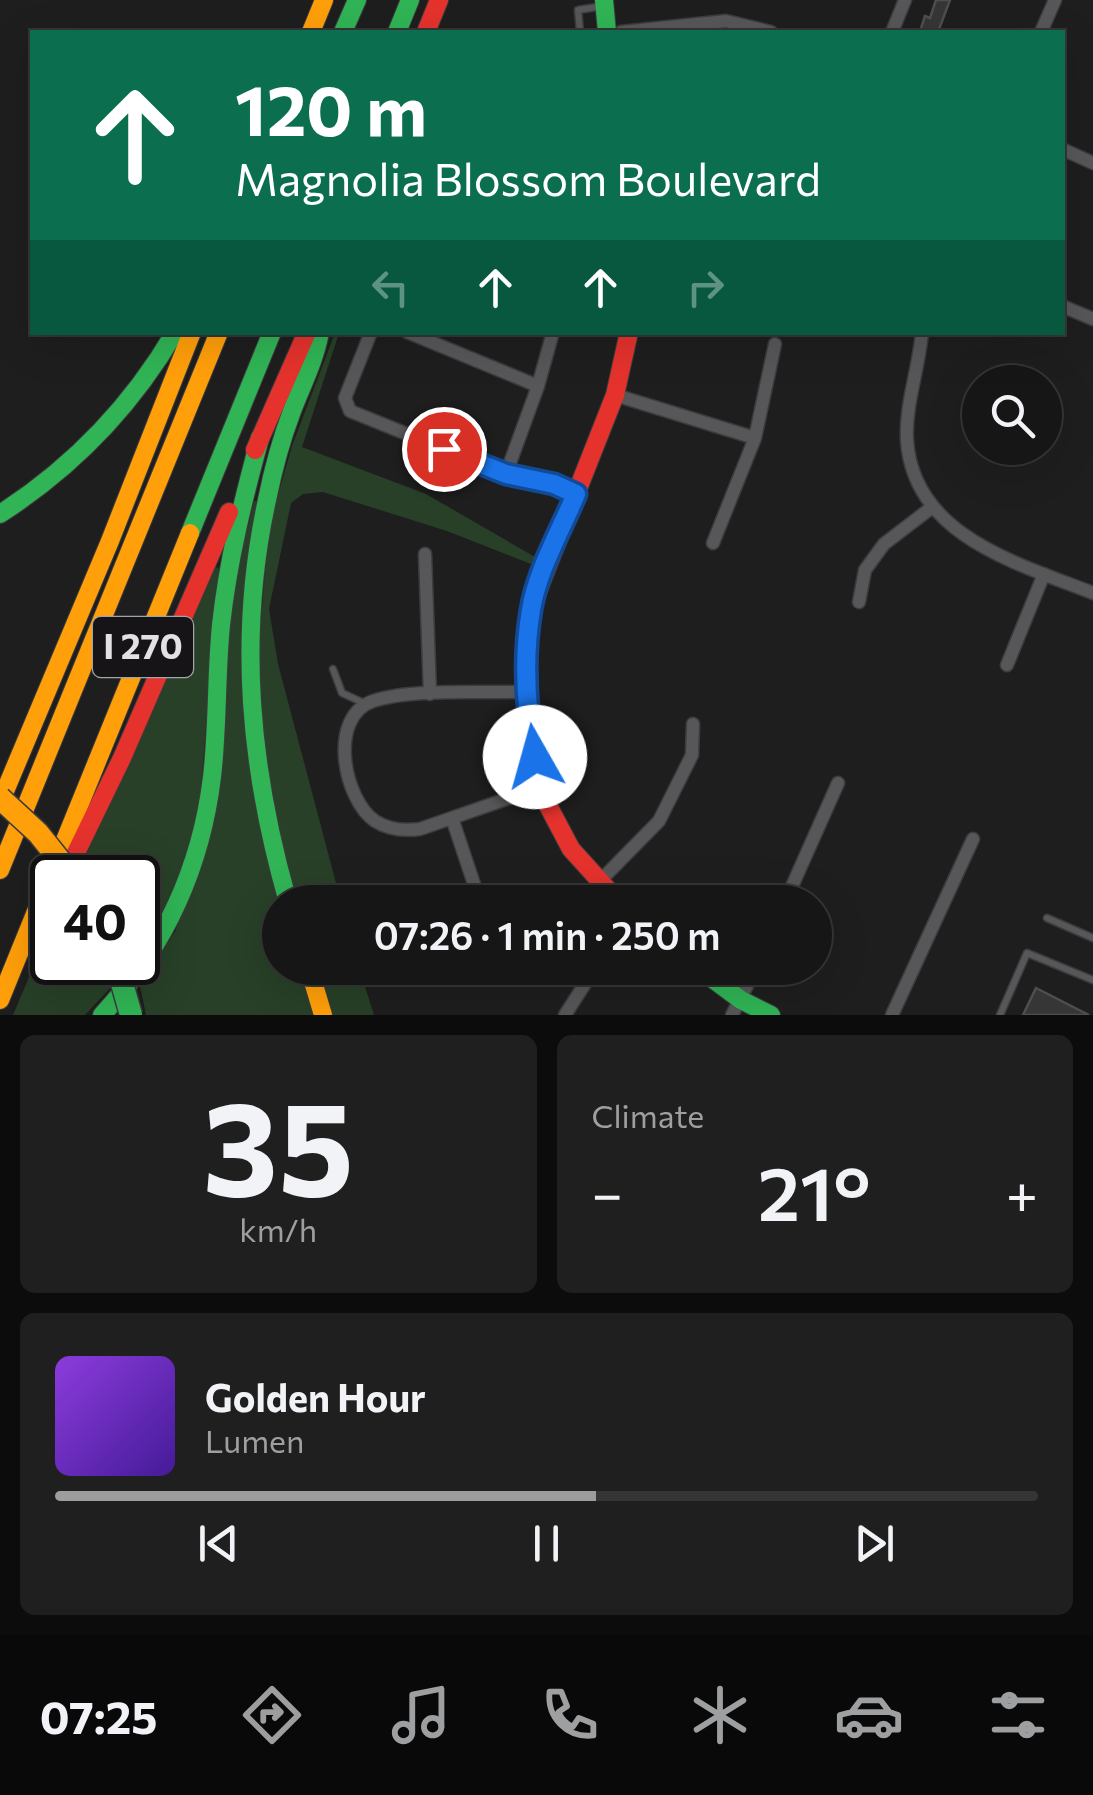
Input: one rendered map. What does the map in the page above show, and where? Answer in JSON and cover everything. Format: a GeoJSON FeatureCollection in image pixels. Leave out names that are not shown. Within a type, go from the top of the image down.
{"type":"FeatureCollection","features":[{"type":"Feature","properties":{"kind":"main road"},"geometry":{"type":"LineString","coordinates":[[311,30],[324,0]]}},
{"type":"Feature","properties":{"kind":"main road"},"geometry":{"type":"LineString","coordinates":[[345,30],[357,0]]}},
{"type":"Feature","properties":{"kind":"main road"},"geometry":{"type":"LineString","coordinates":[[397,30],[410,0]]}},
{"type":"Feature","properties":{"kind":"main road"},"geometry":{"type":"LineString","coordinates":[[427,30],[439,0]]}},
{"type":"Feature","properties":{"kind":"main road"},"geometry":{"type":"LineString","coordinates":[[604,3],[607,30]]}},
{"type":"Feature","properties":{"kind":"main road"},"geometry":{"type":"LineString","coordinates":[[0,514],[34,494],[123,409],[161,358],[172,335]]}},
{"type":"Feature","properties":{"kind":"main road"},"geometry":{"type":"LineString","coordinates":[[56,855],[38,833],[0,801],[110,542],[191,335]]}},
{"type":"Feature","properties":{"kind":"main road","name":"I 270"},"geometry":{"type":"LineString","coordinates":[[0,870],[218,335]]}},
{"type":"Feature","properties":{"kind":"main road","name":"I 270"},"geometry":{"type":"LineString","coordinates":[[0,1000],[271,335]]}},
{"type":"Feature","properties":{"kind":"main road"},"geometry":{"type":"LineString","coordinates":[[75,855],[122,758],[306,335]]}},
{"type":"Feature","properties":{"kind":"main road"},"geometry":{"type":"LineString","coordinates":[[284,885],[259,785],[249,719],[250,612],[265,507],[283,437],[319,335]]}},
{"type":"Feature","properties":{"kind":"main road"},"geometry":{"type":"LineString","coordinates":[[601,885],[570,850],[541,787],[529,726],[531,608],[615,396],[628,335]]}},
{"type":"Feature","properties":{"kind":"main road"},"geometry":{"type":"LineString","coordinates":[[102,1015],[143,967],[166,928],[209,802],[223,606],[232,542],[260,438]]}},
{"type":"Feature","properties":{"kind":"main road"},"geometry":{"type":"LineString","coordinates":[[16,962],[30,938]]}},
{"type":"Feature","properties":{"kind":"main road"},"geometry":{"type":"LineString","coordinates":[[123,985],[131,1015]]}},
{"type":"Feature","properties":{"kind":"main road"},"geometry":{"type":"LineString","coordinates":[[313,985],[322,1015]]}},
{"type":"Feature","properties":{"kind":"main road"},"geometry":{"type":"LineString","coordinates":[[714,985],[736,1008],[771,1015]]}},
{"type":"Feature","properties":{"kind":"street"},"geometry":{"type":"LineString","coordinates":[[893,30],[905,0]]}},
{"type":"Feature","properties":{"kind":"street"},"geometry":{"type":"LineString","coordinates":[[1042,30],[1055,0]]}},
{"type":"Feature","properties":{"kind":"street"},"geometry":{"type":"LineString","coordinates":[[640,30],[726,21],[764,30]]}},
{"type":"Feature","properties":{"kind":"street"},"geometry":{"type":"LineString","coordinates":[[1065,149],[1093,163]]}},
{"type":"Feature","properties":{"kind":"street"},"geometry":{"type":"LineString","coordinates":[[1065,307],[1093,319]]}},
{"type":"Feature","properties":{"kind":"street"},"geometry":{"type":"LineString","coordinates":[[370,335],[345,398],[346,408],[506,474],[554,484],[576,494]]}},
{"type":"Feature","properties":{"kind":"street"},"geometry":{"type":"LineString","coordinates":[[415,335],[538,386]]}},
{"type":"Feature","properties":{"kind":"street"},"geometry":{"type":"LineString","coordinates":[[506,474],[538,386],[551,335]]}},
{"type":"Feature","properties":{"kind":"street"},"geometry":{"type":"LineString","coordinates":[[922,335],[907,440],[915,476],[931,508],[974,543],[1093,593]]}},
{"type":"Feature","properties":{"kind":"street"},"geometry":{"type":"LineString","coordinates":[[713,543],[755,438],[775,344]]}},
{"type":"Feature","properties":{"kind":"street"},"geometry":{"type":"LineString","coordinates":[[615,396],[755,438]]}},
{"type":"Feature","properties":{"kind":"street"},"geometry":{"type":"LineString","coordinates":[[858,602],[864,570],[884,544],[931,508]]}},
{"type":"Feature","properties":{"kind":"street"},"geometry":{"type":"LineString","coordinates":[[425,554],[430,694]]}},
{"type":"Feature","properties":{"kind":"street"},"geometry":{"type":"LineString","coordinates":[[1008,664],[1044,574]]}},
{"type":"Feature","properties":{"kind":"street"},"geometry":{"type":"LineString","coordinates":[[528,692],[430,694],[367,705],[347,726],[344,743],[356,798],[374,821],[401,831],[541,787]]}},
{"type":"Feature","properties":{"kind":"street"},"geometry":{"type":"LineString","coordinates":[[598,882],[659,820],[692,754],[694,724]]}},
{"type":"Feature","properties":{"kind":"street"},"geometry":{"type":"LineString","coordinates":[[793,885],[838,783]]}},
{"type":"Feature","properties":{"kind":"street"},"geometry":{"type":"LineString","coordinates":[[452,818],[474,885]]}},
{"type":"Feature","properties":{"kind":"street"},"geometry":{"type":"LineString","coordinates":[[892,1015],[972,839]]}},
{"type":"Feature","properties":{"kind":"street"},"geometry":{"type":"LineString","coordinates":[[565,1015],[584,985]]}},
{"type":"Feature","properties":{"kind":"street"},"geometry":{"type":"LineString","coordinates":[[736,1008],[748,985]]}},
{"type":"Feature","properties":{"kind":"lane"},"geometry":{"type":"LineString","coordinates":[[580,30],[578,10],[604,3]]}},
{"type":"Feature","properties":{"kind":"lane"},"geometry":{"type":"LineString","coordinates":[[333,669],[342,692],[367,705]]}},
{"type":"Feature","properties":{"kind":"lane"},"geometry":{"type":"LineString","coordinates":[[1047,918],[1093,938]]}},
{"type":"Feature","properties":{"kind":"lane"},"geometry":{"type":"LineString","coordinates":[[1000,1015],[1026,954],[1093,980]]}},
{"type":"Feature","properties":{"kind":"green space"},"geometry":{"type":"Polygon","coordinates":[[[334,335],[338,335],[302,447],[426,494],[535,557],[531,564],[447,531],[323,492],[303,494],[291,503],[269,609],[278,664],[336,885],[288,885],[282,865],[255,688],[269,526],[292,446],[334,335]]]}},
{"type":"Feature","properties":{"kind":"green space"},"geometry":{"type":"Polygon","coordinates":[[[254,501],[259,502],[244,590],[278,885],[262,885],[262,985],[304,985],[314,1015],[146,1015],[140,986],[160,985],[160,955],[176,930],[235,579],[254,501]]]}},
{"type":"Feature","properties":{"kind":"green space"},"geometry":{"type":"Polygon","coordinates":[[[214,567],[219,568],[200,800],[185,860],[160,918],[160,855],[83,855],[214,567]]]}},
{"type":"Feature","properties":{"kind":"green space"},"geometry":{"type":"Polygon","coordinates":[[[30,975],[30,985],[113,985],[85,1015],[13,1015],[30,975]]]}},
{"type":"Feature","properties":{"kind":"green space"},"geometry":{"type":"Polygon","coordinates":[[[319,985],[364,985],[374,1015],[328,1015],[319,985]]]}},
{"type":"Feature","properties":{"kind":"building"},"geometry":{"type":"Polygon","coordinates":[[[936,0],[950,0],[939,30],[920,30],[925,16],[930,18],[936,0]]]}},
{"type":"Feature","properties":{"kind":"building"},"geometry":{"type":"Polygon","coordinates":[[[1036,988],[1089,1015],[1023,1015],[1036,988]]]}},
{"type":"Feature","properties":{"kind":"traffic: fast"},"geometry":{"type":"LineString","coordinates":[[344,30],[357,0]]}},
{"type":"Feature","properties":{"kind":"traffic: fast"},"geometry":{"type":"LineString","coordinates":[[398,30],[410,0]]}},
{"type":"Feature","properties":{"kind":"traffic: fast"},"geometry":{"type":"LineString","coordinates":[[604,0],[607,30]]}},
{"type":"Feature","properties":{"kind":"traffic: fast"},"geometry":{"type":"LineString","coordinates":[[0,514],[52,476],[98,434],[139,385],[173,335]]}},
{"type":"Feature","properties":{"kind":"traffic: fast"},"geometry":{"type":"LineString","coordinates":[[190,533],[271,335]]}},
{"type":"Feature","properties":{"kind":"traffic: fast"},"geometry":{"type":"LineString","coordinates":[[284,885],[257,752],[250,652],[252,602],[275,466],[319,335]]}},
{"type":"Feature","properties":{"kind":"traffic: fast"},"geometry":{"type":"LineString","coordinates":[[102,1015],[161,934],[189,875],[199,843],[212,777],[224,601],[260,438]]}},
{"type":"Feature","properties":{"kind":"traffic: fast"},"geometry":{"type":"LineString","coordinates":[[123,985],[131,1015]]}},
{"type":"Feature","properties":{"kind":"traffic: fast"},"geometry":{"type":"LineString","coordinates":[[721,985],[771,1015]]}},
{"type":"Feature","properties":{"kind":"traffic: slow"},"geometry":{"type":"LineString","coordinates":[[312,30],[324,0]]}},
{"type":"Feature","properties":{"kind":"traffic: slow"},"geometry":{"type":"LineString","coordinates":[[0,803],[191,335]]}},
{"type":"Feature","properties":{"kind":"traffic: slow"},"geometry":{"type":"LineString","coordinates":[[0,870],[218,335]]}},
{"type":"Feature","properties":{"kind":"traffic: slow"},"geometry":{"type":"LineString","coordinates":[[0,1000],[190,533]]}},
{"type":"Feature","properties":{"kind":"traffic: slow"},"geometry":{"type":"LineString","coordinates":[[0,798],[56,855]]}},
{"type":"Feature","properties":{"kind":"traffic: slow"},"geometry":{"type":"LineString","coordinates":[[314,985],[323,1015]]}},
{"type":"Feature","properties":{"kind":"traffic: jam"},"geometry":{"type":"LineString","coordinates":[[427,30],[439,0]]}},
{"type":"Feature","properties":{"kind":"traffic: jam"},"geometry":{"type":"LineString","coordinates":[[255,450],[306,335]]}},
{"type":"Feature","properties":{"kind":"traffic: jam"},"geometry":{"type":"LineString","coordinates":[[604,885],[571,849],[543,796],[529,727],[528,662],[531,608],[615,395],[628,335]]}},
{"type":"Feature","properties":{"kind":"traffic: jam"},"geometry":{"type":"LineString","coordinates":[[75,855],[122,758],[229,512]]}},
{"type":"Feature","properties":{"kind":"route"},"geometry":{"type":"LineString","coordinates":[[444,449],[506,474],[554,484],[576,494],[531,608],[529,726],[535,757]]}}]}
